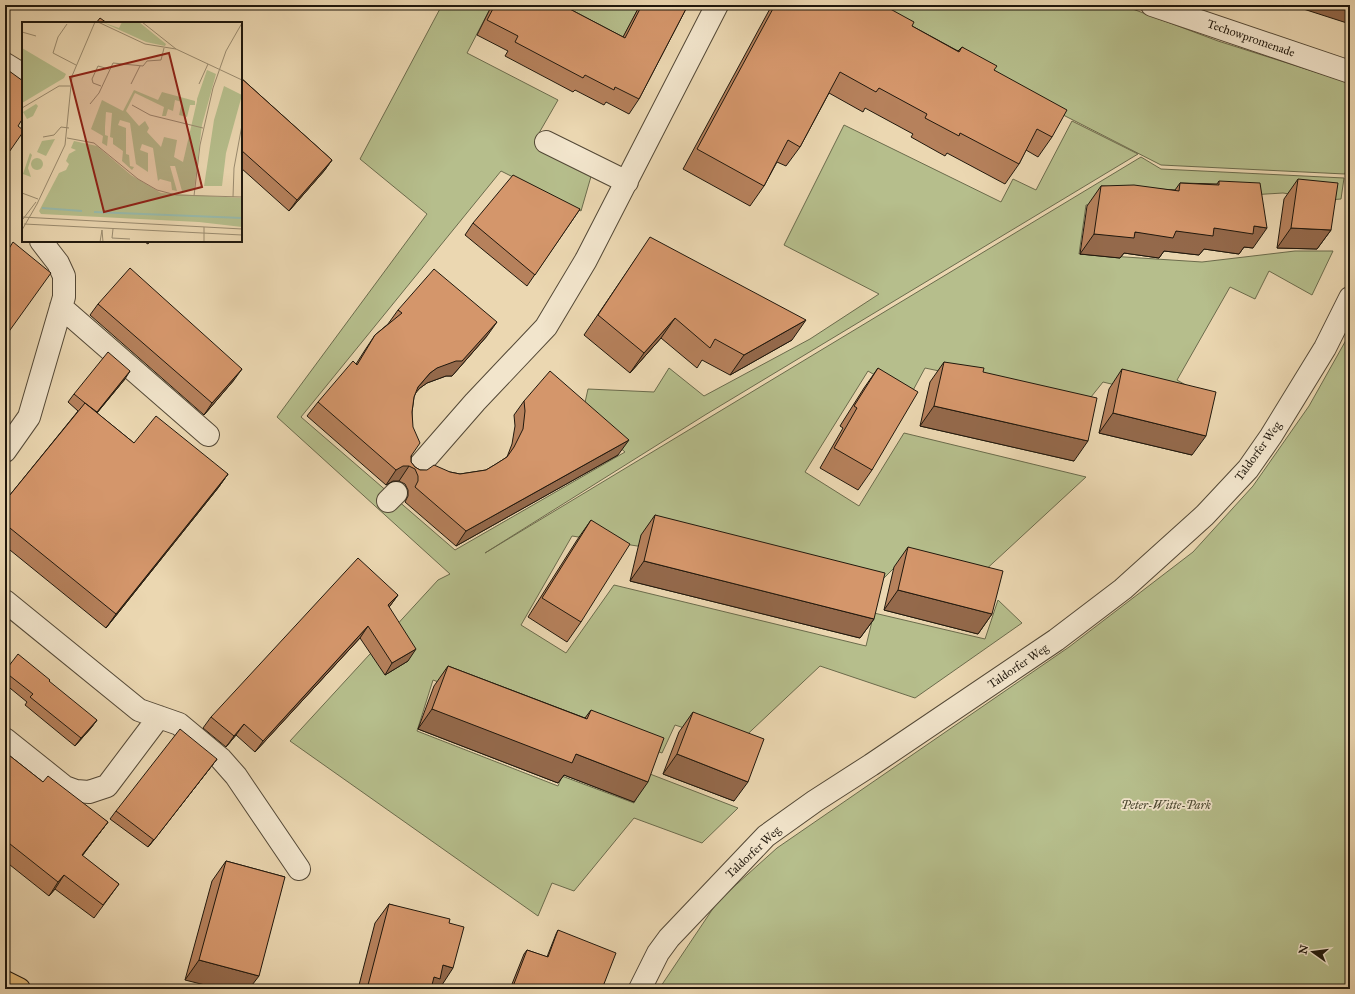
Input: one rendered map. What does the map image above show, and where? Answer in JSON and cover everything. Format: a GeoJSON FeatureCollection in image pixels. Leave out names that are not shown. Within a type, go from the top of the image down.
{"type":"FeatureCollection","features":[{"type":"Feature","properties":{"kind":"main road"},"geometry":{"type":"LineString","coordinates":[[5,982],[19,989]]}},
{"type":"Feature","properties":{"kind":"street"},"geometry":{"type":"LineString","coordinates":[[413,473],[475,402],[546,327],[586,260],[717,5]]}},
{"type":"Feature","properties":{"kind":"street","name":"Techowpromenade"},"geometry":{"type":"LineString","coordinates":[[1152,5],[1350,72]]}},
{"type":"Feature","properties":{"kind":"street"},"geometry":{"type":"LineString","coordinates":[[5,64],[22,74]]}},
{"type":"Feature","properties":{"kind":"street"},"geometry":{"type":"LineString","coordinates":[[546,142],[627,182]]}},
{"type":"Feature","properties":{"kind":"street"},"geometry":{"type":"LineString","coordinates":[[5,451],[29,417],[64,297],[64,276],[58,263],[42,242]]}},
{"type":"Feature","properties":{"kind":"street","name":"Taldorfer Weg"},"geometry":{"type":"LineString","coordinates":[[640,989],[658,954],[673,933],[766,836],[815,800],[871,766],[1056,640],[1123,589],[1205,515],[1248,469],[1271,436],[1325,348],[1350,298]]}},
{"type":"Feature","properties":{"kind":"street"},"geometry":{"type":"LineString","coordinates":[[61,308],[208,435]]}},
{"type":"Feature","properties":{"kind":"street"},"geometry":{"type":"LineString","coordinates":[[8,610],[139,710],[179,724],[220,759],[236,776],[299,869]]}},
{"type":"Feature","properties":{"kind":"street"},"geometry":{"type":"LineString","coordinates":[[5,739],[65,787],[76,791],[89,792],[107,786],[159,717]]}},
{"type":"Feature","properties":{"kind":"green space"},"geometry":{"type":"Polygon","coordinates":[[[442,5],[492,5],[467,53],[558,100],[535,140],[592,173],[581,211],[501,171],[301,417],[455,550],[625,452],[582,416],[588,389],[654,392],[669,368],[704,396],[810,339],[879,294],[784,245],[844,125],[1001,202],[1013,179],[1036,190],[1072,121],[1138,154],[705,415],[485,553],[1141,157],[1161,169],[1344,178],[1341,199],[1328,200],[1283,193],[1086,205],[1079,254],[1202,262],[1295,251],[1333,251],[1312,295],[1269,271],[1255,299],[1230,287],[1177,380],[1198,392],[1194,404],[1103,382],[1087,402],[925,368],[910,396],[868,371],[805,472],[859,506],[904,433],[1086,477],[981,574],[895,567],[879,583],[572,536],[521,625],[566,653],[614,585],[866,646],[874,613],[985,639],[998,600],[1022,623],[915,698],[820,666],[736,745],[675,725],[662,753],[582,725],[566,728],[433,680],[417,731],[558,786],[562,776],[634,803],[650,774],[738,808],[702,843],[634,818],[574,891],[552,883],[538,916],[290,741],[438,580],[450,574],[277,417],[427,214],[360,159],[442,5]]]}},
{"type":"Feature","properties":{"kind":"green space"},"geometry":{"type":"Polygon","coordinates":[[[524,5],[640,5],[615,53],[524,5]]]}},
{"type":"Feature","properties":{"kind":"green space"},"geometry":{"type":"Polygon","coordinates":[[[848,5],[1122,5],[1218,41],[1350,83],[1350,149],[1345,174],[1161,165],[848,5]]]}},
{"type":"Feature","properties":{"kind":"green space","name":"Peter-Witte-Park"},"geometry":{"type":"Polygon","coordinates":[[[1350,333],[1350,989],[659,989],[718,901],[777,848],[1069,647],[1193,552],[1253,486],[1309,406],[1350,333]]]}},
{"type":"Feature","properties":{"kind":"building"},"geometry":{"type":"Polygon","coordinates":[[[495,5],[562,5],[625,38],[642,5],[688,5],[639,99],[615,87],[614,90],[585,75],[583,78],[515,42],[518,36],[487,20],[495,5]]]}},
{"type":"Feature","properties":{"kind":"building"},"geometry":{"type":"Polygon","coordinates":[[[775,5],[883,5],[914,22],[912,26],[959,52],[962,47],[997,66],[994,70],[1067,110],[1052,137],[1037,129],[1019,164],[960,133],[959,136],[925,118],[927,114],[879,88],[876,92],[840,72],[800,147],[788,140],[764,186],[697,149],[775,5]]]}},
{"type":"Feature","properties":{"kind":"building"},"geometry":{"type":"Polygon","coordinates":[[[100,18],[106,22],[97,22],[100,18]]]}},
{"type":"Feature","properties":{"kind":"building"},"geometry":{"type":"Polygon","coordinates":[[[5,68],[22,80],[22,120],[18,126],[22,129],[22,133],[5,158],[5,68]]]}},
{"type":"Feature","properties":{"kind":"building"},"geometry":{"type":"Polygon","coordinates":[[[242,79],[332,160],[297,200],[242,151],[242,79]]]}},
{"type":"Feature","properties":{"kind":"building"},"geometry":{"type":"Polygon","coordinates":[[[513,175],[580,209],[535,275],[473,223],[513,175]]]}},
{"type":"Feature","properties":{"kind":"building"},"geometry":{"type":"Polygon","coordinates":[[[1298,179],[1338,183],[1331,230],[1291,228],[1298,179]]]}},
{"type":"Feature","properties":{"kind":"building"},"geometry":{"type":"Polygon","coordinates":[[[1219,181],[1260,183],[1267,228],[1254,226],[1253,234],[1214,228],[1213,236],[1176,231],[1173,238],[1135,232],[1134,238],[1094,234],[1101,186],[1134,185],[1179,191],[1180,183],[1219,185],[1219,181]]]}},
{"type":"Feature","properties":{"kind":"building"},"geometry":{"type":"Polygon","coordinates":[[[650,237],[806,320],[744,355],[715,339],[710,348],[675,318],[644,353],[598,315],[650,237]]]}},
{"type":"Feature","properties":{"kind":"building"},"geometry":{"type":"Polygon","coordinates":[[[13,242],[51,273],[5,337],[5,255],[13,242]]]}},
{"type":"Feature","properties":{"kind":"building"},"geometry":{"type":"Polygon","coordinates":[[[130,268],[242,369],[212,403],[98,304],[130,268]]]}},
{"type":"Feature","properties":{"kind":"building"},"geometry":{"type":"Polygon","coordinates":[[[434,269],[497,322],[462,361],[456,361],[437,368],[430,373],[418,387],[414,397],[412,412],[413,427],[420,443],[411,456],[411,462],[415,467],[420,470],[427,470],[434,465],[450,472],[460,474],[486,470],[507,457],[523,429],[525,411],[524,401],[550,371],[629,440],[466,531],[415,487],[418,481],[418,476],[415,469],[409,466],[403,466],[396,470],[318,402],[353,361],[357,365],[375,335],[402,313],[398,310],[434,269]]]}},
{"type":"Feature","properties":{"kind":"building"},"geometry":{"type":"Polygon","coordinates":[[[108,352],[130,371],[97,412],[74,394],[108,352]]]}},
{"type":"Feature","properties":{"kind":"building"},"geometry":{"type":"Polygon","coordinates":[[[944,362],[984,368],[983,372],[1097,398],[1088,441],[934,406],[944,362]]]}},
{"type":"Feature","properties":{"kind":"building"},"geometry":{"type":"Polygon","coordinates":[[[878,368],[918,392],[872,470],[834,448],[857,408],[854,406],[878,368]]]}},
{"type":"Feature","properties":{"kind":"building"},"geometry":{"type":"Polygon","coordinates":[[[1122,369],[1216,392],[1206,436],[1113,413],[1122,369]]]}},
{"type":"Feature","properties":{"kind":"building"},"geometry":{"type":"Polygon","coordinates":[[[85,403],[134,443],[156,416],[228,474],[116,614],[5,524],[5,501],[85,403]]]}},
{"type":"Feature","properties":{"kind":"building"},"geometry":{"type":"Polygon","coordinates":[[[655,515],[885,573],[874,619],[644,561],[655,515]]]}},
{"type":"Feature","properties":{"kind":"building"},"geometry":{"type":"Polygon","coordinates":[[[591,520],[630,544],[581,622],[542,598],[591,520]]]}},
{"type":"Feature","properties":{"kind":"building"},"geometry":{"type":"Polygon","coordinates":[[[908,547],[1003,571],[992,614],[898,590],[908,547]]]}},
{"type":"Feature","properties":{"kind":"building"},"geometry":{"type":"Polygon","coordinates":[[[358,558],[398,595],[388,605],[416,649],[392,663],[368,626],[263,741],[244,724],[234,736],[211,717],[358,558]]]}},
{"type":"Feature","properties":{"kind":"building"},"geometry":{"type":"Polygon","coordinates":[[[18,654],[97,720],[81,738],[30,697],[33,694],[5,672],[18,654]]]}},
{"type":"Feature","properties":{"kind":"building"},"geometry":{"type":"Polygon","coordinates":[[[448,666],[587,719],[591,710],[664,738],[648,782],[576,754],[572,763],[432,709],[448,666]]]}},
{"type":"Feature","properties":{"kind":"building"},"geometry":{"type":"Polygon","coordinates":[[[693,712],[764,739],[748,782],[677,754],[693,712]]]}},
{"type":"Feature","properties":{"kind":"building"},"geometry":{"type":"Polygon","coordinates":[[[180,729],[217,759],[154,840],[116,811],[180,729]]]}},
{"type":"Feature","properties":{"kind":"building"},"geometry":{"type":"Polygon","coordinates":[[[5,752],[43,782],[48,776],[108,822],[82,855],[119,884],[103,905],[64,875],[58,882],[5,840],[5,752]]]}},
{"type":"Feature","properties":{"kind":"building"},"geometry":{"type":"Polygon","coordinates":[[[226,861],[285,877],[259,976],[199,960],[226,861]]]}},
{"type":"Feature","properties":{"kind":"building"},"geometry":{"type":"Polygon","coordinates":[[[389,904],[450,919],[449,923],[464,927],[453,968],[443,965],[440,979],[434,977],[431,989],[367,989],[389,904]]]}},
{"type":"Feature","properties":{"kind":"building"},"geometry":{"type":"Polygon","coordinates":[[[558,930],[616,953],[602,989],[512,989],[527,950],[548,957],[558,930]]]}}]}
